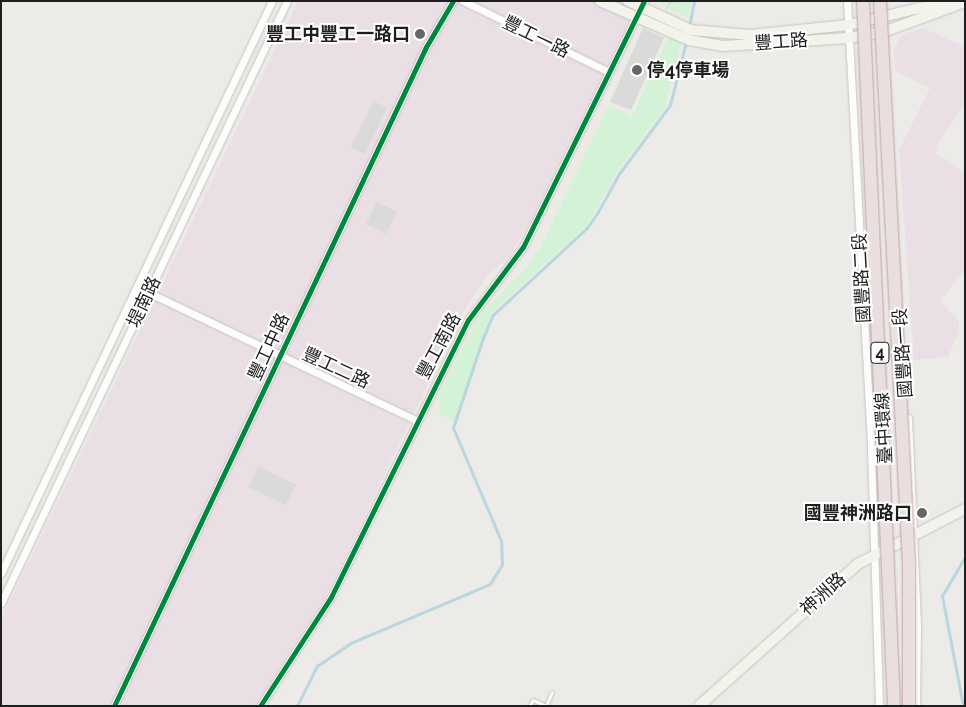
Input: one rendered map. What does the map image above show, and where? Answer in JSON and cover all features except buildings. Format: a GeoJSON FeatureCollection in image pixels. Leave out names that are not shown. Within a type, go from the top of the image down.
{"type":"FeatureCollection","features":[{"type":"Feature","properties":{"kind":"highway","name":"臺中環線"},"geometry":{"type":"LineString","coordinates":[[863,1],[894,706]]}},
{"type":"Feature","properties":{"kind":"highway","name":"臺中環線"},"geometry":{"type":"LineString","coordinates":[[880,1],[909,563],[909,706]]}},
{"type":"Feature","properties":{"kind":"street","name":"堤南路"},"geometry":{"type":"LineString","coordinates":[[1,573],[272,1]]}},
{"type":"Feature","properties":{"kind":"street","name":"堤南路"},"geometry":{"type":"LineString","coordinates":[[1,603],[287,1]]}},
{"type":"Feature","properties":{"kind":"street","name":"豐工中路"},"geometry":{"type":"LineString","coordinates":[[114,706],[426,47],[453,1]]}},
{"type":"Feature","properties":{"kind":"street","name":"豐工一路"},"geometry":{"type":"LineString","coordinates":[[463,1],[609,72]]}},
{"type":"Feature","properties":{"kind":"street","name":"豐工路"},"geometry":{"type":"LineString","coordinates":[[600,1],[636,18],[723,46],[848,38],[886,31],[965,2]]}},
{"type":"Feature","properties":{"kind":"street","name":"豐工路"},"geometry":{"type":"LineString","coordinates":[[628,1],[642,4],[686,33],[750,35],[848,25],[949,1]]}},
{"type":"Feature","properties":{"kind":"street","name":"國豐路二段"},"geometry":{"type":"LineString","coordinates":[[847,1],[875,552],[879,706]]}},
{"type":"Feature","properties":{"kind":"street","name":"國豐路一段"},"geometry":{"type":"LineString","coordinates":[[885,1],[914,534],[916,706]]}},
{"type":"Feature","properties":{"kind":"street","name":"豐工南路"},"geometry":{"type":"LineString","coordinates":[[260,706],[331,597],[416,420],[481,299],[523,247],[642,4]]}},
{"type":"Feature","properties":{"kind":"street","name":"豐工二路"},"geometry":{"type":"LineString","coordinates":[[137,287],[280,357],[416,420]]}},
{"type":"Feature","properties":{"kind":"street","name":"神洲路"},"geometry":{"type":"LineString","coordinates":[[699,706],[875,552],[965,509]]}},
{"type":"Feature","properties":{"kind":"lane"},"geometry":{"type":"LineString","coordinates":[[529,706],[533,700],[546,706],[552,692]]}},
{"type":"Feature","properties":{"kind":"path"},"geometry":{"type":"LineString","coordinates":[[663,18],[670,2],[678,1]]}},
{"type":"Feature","properties":{"kind":"shaded area"},"geometry":{"type":"Polygon","coordinates":[[[298,1],[639,1],[530,222],[509,257],[488,275],[461,315],[325,598],[254,706],[1,706],[1,620],[298,1]]]}},
{"type":"Feature","properties":{"kind":"shaded area","name":"停4停車場"},"geometry":{"type":"Polygon","coordinates":[[[643,28],[664,38],[631,110],[610,102],[643,28]]]}},
{"type":"Feature","properties":{"kind":"shaded area"},"geometry":{"type":"Polygon","coordinates":[[[923,28],[965,47],[965,103],[938,143],[936,154],[965,173],[965,270],[940,301],[959,321],[959,331],[948,357],[914,360],[899,150],[930,88],[895,71],[894,48],[901,35],[923,28]]]}},
{"type":"Feature","properties":{"kind":"shaded area"},"geometry":{"type":"Polygon","coordinates":[[[374,101],[387,108],[365,154],[351,147],[374,101]]]}},
{"type":"Feature","properties":{"kind":"shaded area"},"geometry":{"type":"Polygon","coordinates":[[[377,202],[397,212],[386,234],[366,224],[377,202]]]}},
{"type":"Feature","properties":{"kind":"shaded area"},"geometry":{"type":"Polygon","coordinates":[[[258,466],[296,485],[286,505],[248,487],[258,466]]]}},
{"type":"Feature","properties":{"kind":"green space"},"geometry":{"type":"Polygon","coordinates":[[[661,1],[691,1],[688,18],[663,6],[661,1]]]}},
{"type":"Feature","properties":{"kind":"green space"},"geometry":{"type":"Polygon","coordinates":[[[669,36],[681,42],[665,107],[616,174],[586,226],[491,313],[455,421],[441,415],[438,397],[478,317],[526,268],[540,248],[609,105],[632,116],[669,36]]]}},
{"type":"Feature","properties":{"kind":"waterway"},"geometry":{"type":"LineString","coordinates":[[689,27],[694,1]]}},
{"type":"Feature","properties":{"kind":"waterway"},"geometry":{"type":"LineString","coordinates":[[297,706],[317,666],[351,643],[490,584],[502,565],[501,541],[453,428],[483,338],[493,315],[587,228],[598,212],[619,174],[670,105],[686,42]]}},
{"type":"Feature","properties":{"kind":"waterway"},"geometry":{"type":"LineString","coordinates":[[963,706],[942,596],[965,557]]}},
{"type":"Feature","properties":{"kind":"cycle path"},"geometry":{"type":"LineString","coordinates":[[114,706],[426,47],[453,1]]}},
{"type":"Feature","properties":{"kind":"cycle path"},"geometry":{"type":"LineString","coordinates":[[260,706],[331,597],[468,320],[523,247],[644,1]]}},
{"type":"Feature","properties":{"kind":"place","name":"豐工中豐工一路口"},"geometry":{"type":"Point","coordinates":[420,34]}},
{"type":"Feature","properties":{"kind":"place","name":"停4停車場"},"geometry":{"type":"Point","coordinates":[637,70]}},
{"type":"Feature","properties":{"kind":"place","name":"國豐神洲路口"},"geometry":{"type":"Point","coordinates":[922,513]}}]}
